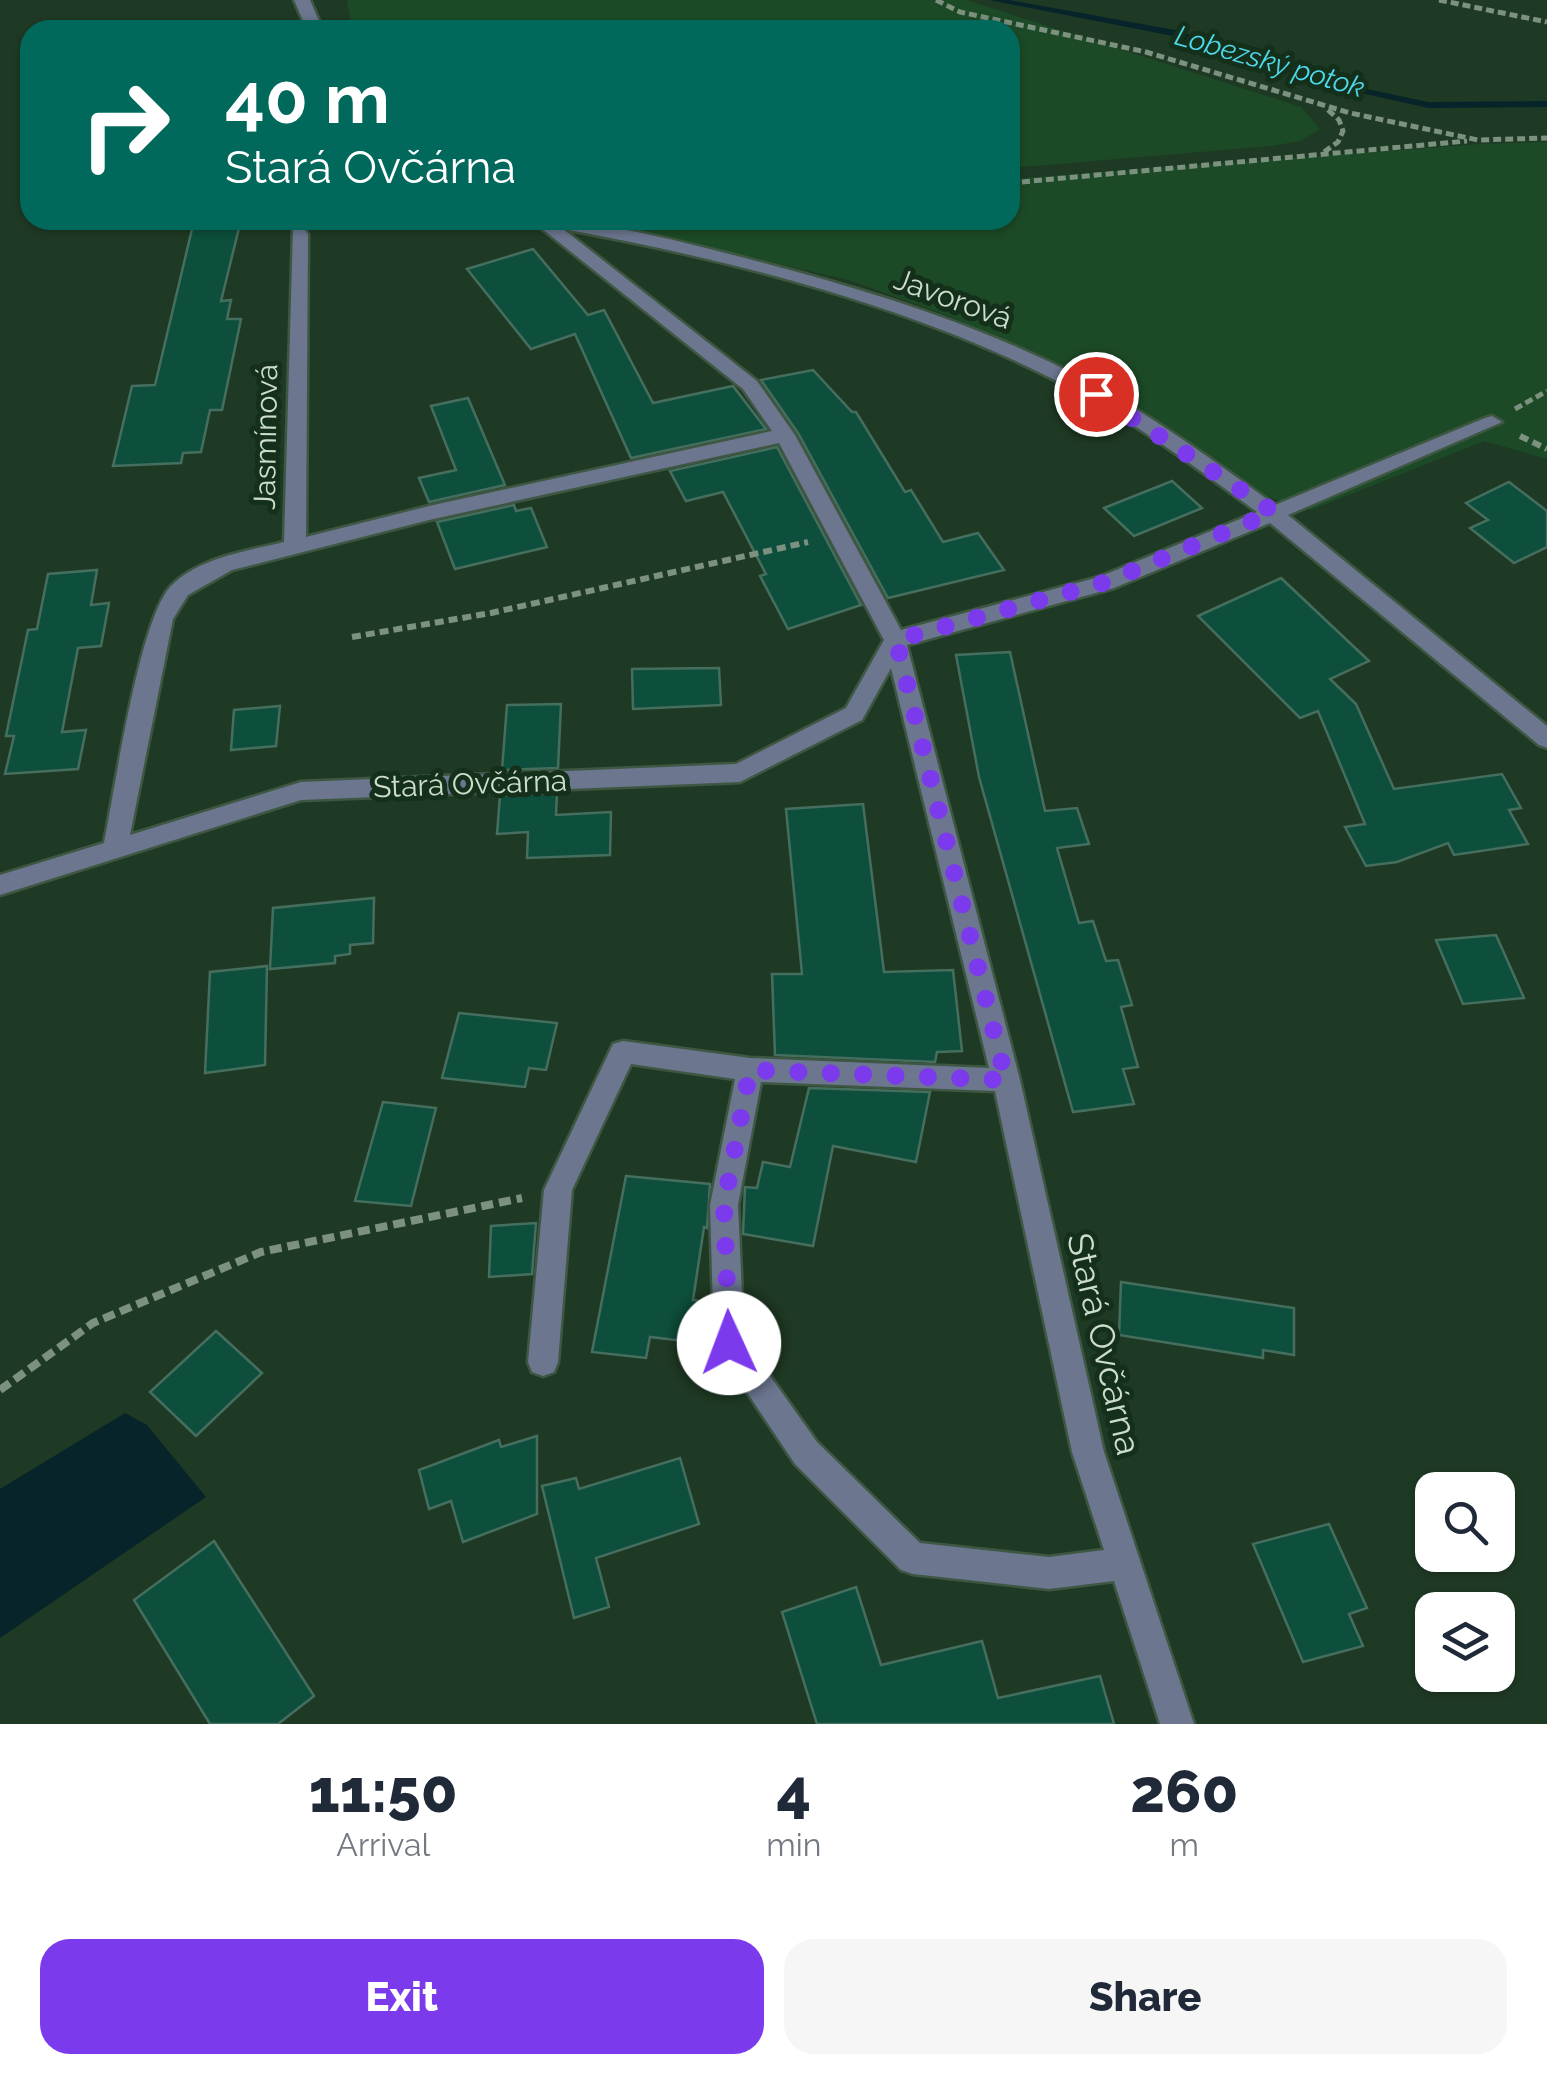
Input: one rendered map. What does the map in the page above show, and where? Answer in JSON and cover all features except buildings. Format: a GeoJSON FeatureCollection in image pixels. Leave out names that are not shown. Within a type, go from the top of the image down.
{"type":"FeatureCollection","features":[{"type":"Feature","properties":{"kind":"street","name":"Stará Ovčárna"},"geometry":{"type":"LineString","coordinates":[[554,230],[750,386],[786,435],[896,640],[1006,1080],[1088,1452],[1177,1724]]}},
{"type":"Feature","properties":{"kind":"street","name":"Javorová"},"geometry":{"type":"LineString","coordinates":[[599,230],[787,274],[909,314],[1019,356],[1096,394],[1274,512],[1547,739]]}},
{"type":"Feature","properties":{"kind":"street","name":"Jasmínová"},"geometry":{"type":"LineString","coordinates":[[115,849],[162,619],[180,590],[225,564],[295,546],[299,234]]}},
{"type":"Feature","properties":{"kind":"street"},"geometry":{"type":"LineString","coordinates":[[896,640],[1106,582],[1492,422]]}},
{"type":"Feature","properties":{"kind":"street"},"geometry":{"type":"LineString","coordinates":[[295,546],[786,435]]}},
{"type":"Feature","properties":{"kind":"street","name":"Stará Ovčárna"},"geometry":{"type":"LineString","coordinates":[[0,884],[300,791],[740,773],[854,714],[896,640]]}},
{"type":"Feature","properties":{"kind":"street"},"geometry":{"type":"LineString","coordinates":[[543,1362],[558,1190],[624,1052],[750,1070],[1006,1080]]}},
{"type":"Feature","properties":{"kind":"street"},"geometry":{"type":"LineString","coordinates":[[750,1070],[724,1205],[729,1343],[806,1452],[913,1558],[1048,1573],[1122,1564]]}},
{"type":"Feature","properties":{"kind":"path"},"geometry":{"type":"LineString","coordinates":[[936,0],[960,12],[997,20]]}},
{"type":"Feature","properties":{"kind":"path"},"geometry":{"type":"LineString","coordinates":[[1438,0],[1547,22]]}},
{"type":"Feature","properties":{"kind":"path"},"geometry":{"type":"LineString","coordinates":[[1020,25],[1146,52],[1319,103],[1478,140]]}},
{"type":"Feature","properties":{"kind":"path"},"geometry":{"type":"LineString","coordinates":[[1318,155],[1346,133],[1342,122],[1319,103]]}},
{"type":"Feature","properties":{"kind":"path"},"geometry":{"type":"LineString","coordinates":[[1020,182],[1478,140],[1547,138]]}},
{"type":"Feature","properties":{"kind":"path"},"geometry":{"type":"LineString","coordinates":[[352,638],[491,613],[839,535]]}},
{"type":"Feature","properties":{"kind":"path"},"geometry":{"type":"LineString","coordinates":[[0,1390],[93,1323],[260,1252],[558,1190]]}},
{"type":"Feature","properties":{"kind":"green space"},"geometry":{"type":"Polygon","coordinates":[[[347,0],[966,0],[1301,107],[1320,129],[1300,141],[1271,146],[1020,167],[1020,20],[350,20],[347,0]]]}},
{"type":"Feature","properties":{"kind":"green space"},"geometry":{"type":"Polygon","coordinates":[[[1547,142],[1547,459],[1484,441],[1311,510],[1264,496],[1112,396],[954,318],[852,281],[635,230],[1020,230],[1020,178],[1547,142]]]}},
{"type":"Feature","properties":{"kind":"water"},"geometry":{"type":"Polygon","coordinates":[[[125,1413],[147,1425],[206,1497],[0,1638],[0,1489],[125,1413]]]}},
{"type":"Feature","properties":{"kind":"waterway","name":"Lobezský potok"},"geometry":{"type":"LineString","coordinates":[[994,0],[1175,33],[1351,88],[1428,105],[1547,104]]}},
{"type":"Feature","properties":{"kind":"route"},"geometry":{"type":"LineString","coordinates":[[729,1343],[724,1205],[750,1070],[1006,1080],[896,640],[1106,582],[1274,512],[1096,394]]}}]}
